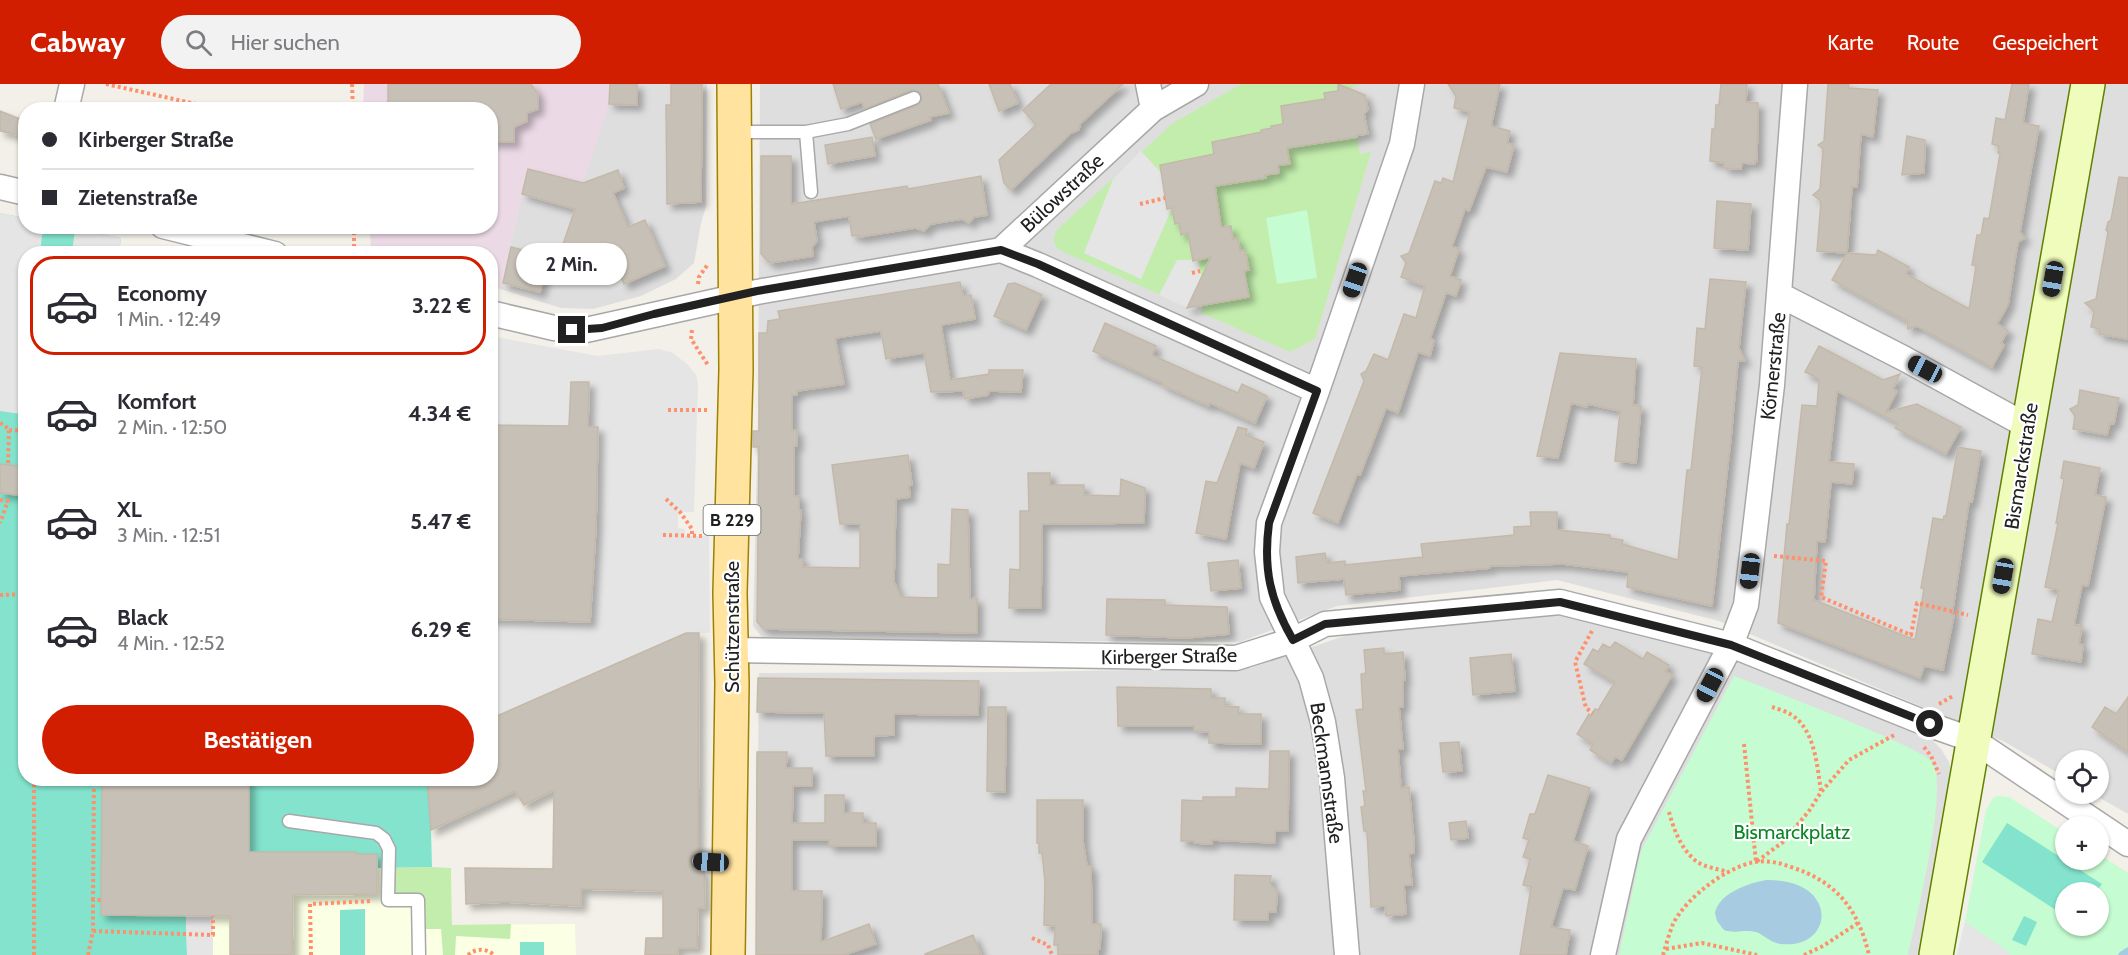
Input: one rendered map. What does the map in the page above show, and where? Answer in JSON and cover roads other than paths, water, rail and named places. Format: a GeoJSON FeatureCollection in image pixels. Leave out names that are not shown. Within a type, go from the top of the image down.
{"type":"FeatureCollection","features":[{"type":"Feature","properties":{"kind":"main road","name":"Schützenstraße"},"geometry":{"type":"LineString","coordinates":[[728,955],[713,862],[732,684],[730,593],[736,370],[734,84]]}},
{"type":"Feature","properties":{"kind":"main road","name":"Bismarckstraße"},"geometry":{"type":"LineString","coordinates":[[1936,955],[2088,84]]}},
{"type":"Feature","properties":{"kind":"street"},"geometry":{"type":"LineString","coordinates":[[68,102],[72,84]]}},
{"type":"Feature","properties":{"kind":"street"},"geometry":{"type":"LineString","coordinates":[[1148,84],[1153,109]]}},
{"type":"Feature","properties":{"kind":"street","name":"Bülowstraße"},"geometry":{"type":"LineString","coordinates":[[1001,250],[1153,109],[1196,84]]}},
{"type":"Feature","properties":{"kind":"street","name":"Beckmannstraße"},"geometry":{"type":"LineString","coordinates":[[1347,955],[1332,778],[1323,722],[1311,678],[1272,597],[1267,536],[1269,523],[1402,144],[1413,84]]}},
{"type":"Feature","properties":{"kind":"street","name":"Körnerstraße"},"geometry":{"type":"LineString","coordinates":[[1731,645],[1746,605],[1752,554],[1780,295],[1795,84]]}},
{"type":"Feature","properties":{"kind":"street"},"geometry":{"type":"LineString","coordinates":[[0,187],[18,191]]}},
{"type":"Feature","properties":{"kind":"street"},"geometry":{"type":"LineString","coordinates":[[195,234],[243,246]]}},
{"type":"Feature","properties":{"kind":"street"},"geometry":{"type":"LineString","coordinates":[[498,315],[554,328],[586,330],[735,296],[1001,250],[1038,264],[1317,391]]}},
{"type":"Feature","properties":{"kind":"street"},"geometry":{"type":"LineString","coordinates":[[1780,295],[1905,359],[2027,426]]}},
{"type":"Feature","properties":{"kind":"street","name":"Kirberger Straße"},"geometry":{"type":"LineString","coordinates":[[731,651],[1236,658],[1293,640],[1325,624],[1560,602],[1731,645],[1973,740],[2128,844]]}},
{"type":"Feature","properties":{"kind":"street"},"geometry":{"type":"LineString","coordinates":[[1603,955],[1629,839],[1731,645]]}},
{"type":"Feature","properties":{"kind":"lane"},"geometry":{"type":"LineString","coordinates":[[734,132],[806,132],[848,124],[914,98]]}},
{"type":"Feature","properties":{"kind":"lane"},"geometry":{"type":"LineString","coordinates":[[806,132],[811,192]]}},
{"type":"Feature","properties":{"kind":"lane"},"geometry":{"type":"LineString","coordinates":[[289,821],[376,833],[384,839],[389,849],[388,900],[418,900],[419,955]]}},
{"type":"Feature","properties":{"kind":"water"},"geometry":{"type":"Polygon","coordinates":[[[1766,880],[1790,883],[1807,890],[1818,901],[1822,914],[1819,926],[1812,936],[1799,943],[1781,944],[1756,932],[1724,930],[1717,921],[1715,913],[1722,900],[1743,886],[1766,880]]]}},
{"type":"Feature","properties":{"kind":"waterway"},"geometry":{"type":"LineString","coordinates":[[2122,955],[2128,951]]}},
{"type":"Feature","properties":{"kind":"park label","name":"Bismarckplatz"},"geometry":{"type":"Point","coordinates":[1792,832]}}]}
